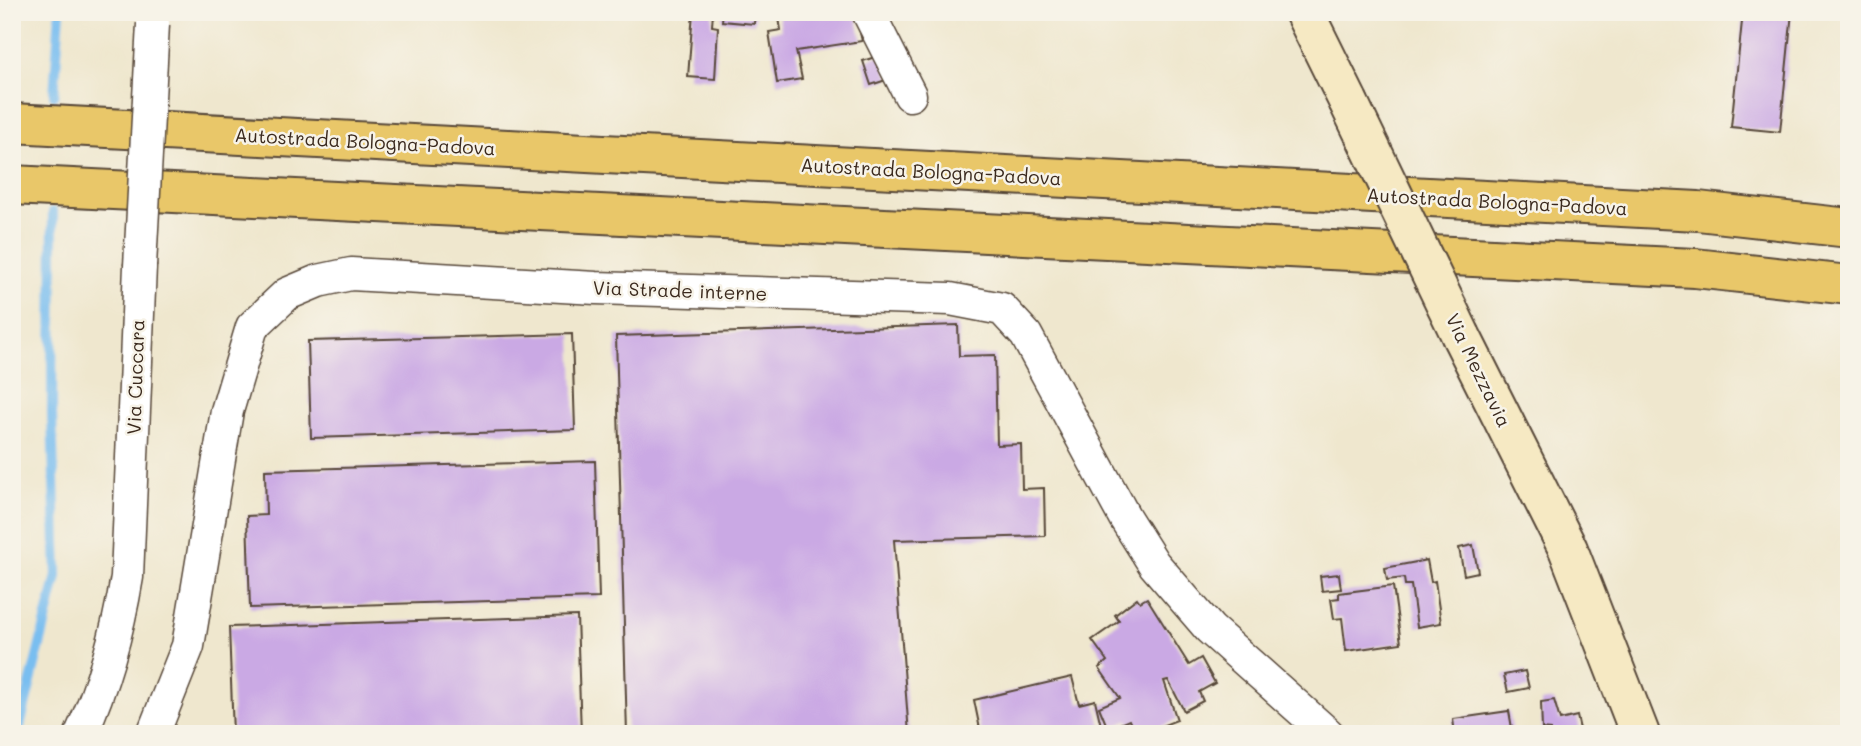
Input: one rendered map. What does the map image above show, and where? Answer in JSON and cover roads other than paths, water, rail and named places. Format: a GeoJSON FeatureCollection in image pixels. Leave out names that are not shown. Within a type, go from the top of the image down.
{"type":"FeatureCollection","features":[{"type":"Feature","properties":{"kind":"highway","name":"Autostrada Bologna-Padova"},"geometry":{"type":"LineString","coordinates":[[12,123],[1698,211],[1849,228]]}},
{"type":"Feature","properties":{"kind":"highway"},"geometry":{"type":"LineString","coordinates":[[12,185],[1695,268],[1849,285]]}},
{"type":"Feature","properties":{"kind":"main road","name":"Via Mezzavia"},"geometry":{"type":"LineString","coordinates":[[1304,12],[1568,549],[1640,734]]}},
{"type":"Feature","properties":{"kind":"street"},"geometry":{"type":"LineString","coordinates":[[868,12],[910,95]]}},
{"type":"Feature","properties":{"kind":"street","name":"Via Cuccara"},"geometry":{"type":"LineString","coordinates":[[81,734],[99,693],[120,622],[127,577],[153,18]]}},
{"type":"Feature","properties":{"kind":"street","name":"Via Strade interne"},"geometry":{"type":"LineString","coordinates":[[153,734],[188,646],[227,411],[253,327],[287,294],[318,281],[351,274],[596,288],[950,299],[1002,309],[1026,335],[1125,518],[1154,564],[1210,629],[1328,734]]}},
{"type":"Feature","properties":{"kind":"waterway"},"geometry":{"type":"LineString","coordinates":[[54,95],[60,12]]}},
{"type":"Feature","properties":{"kind":"waterway"},"geometry":{"type":"LineString","coordinates":[[15,734],[20,726],[57,576],[52,413],[53,212]]}}]}
